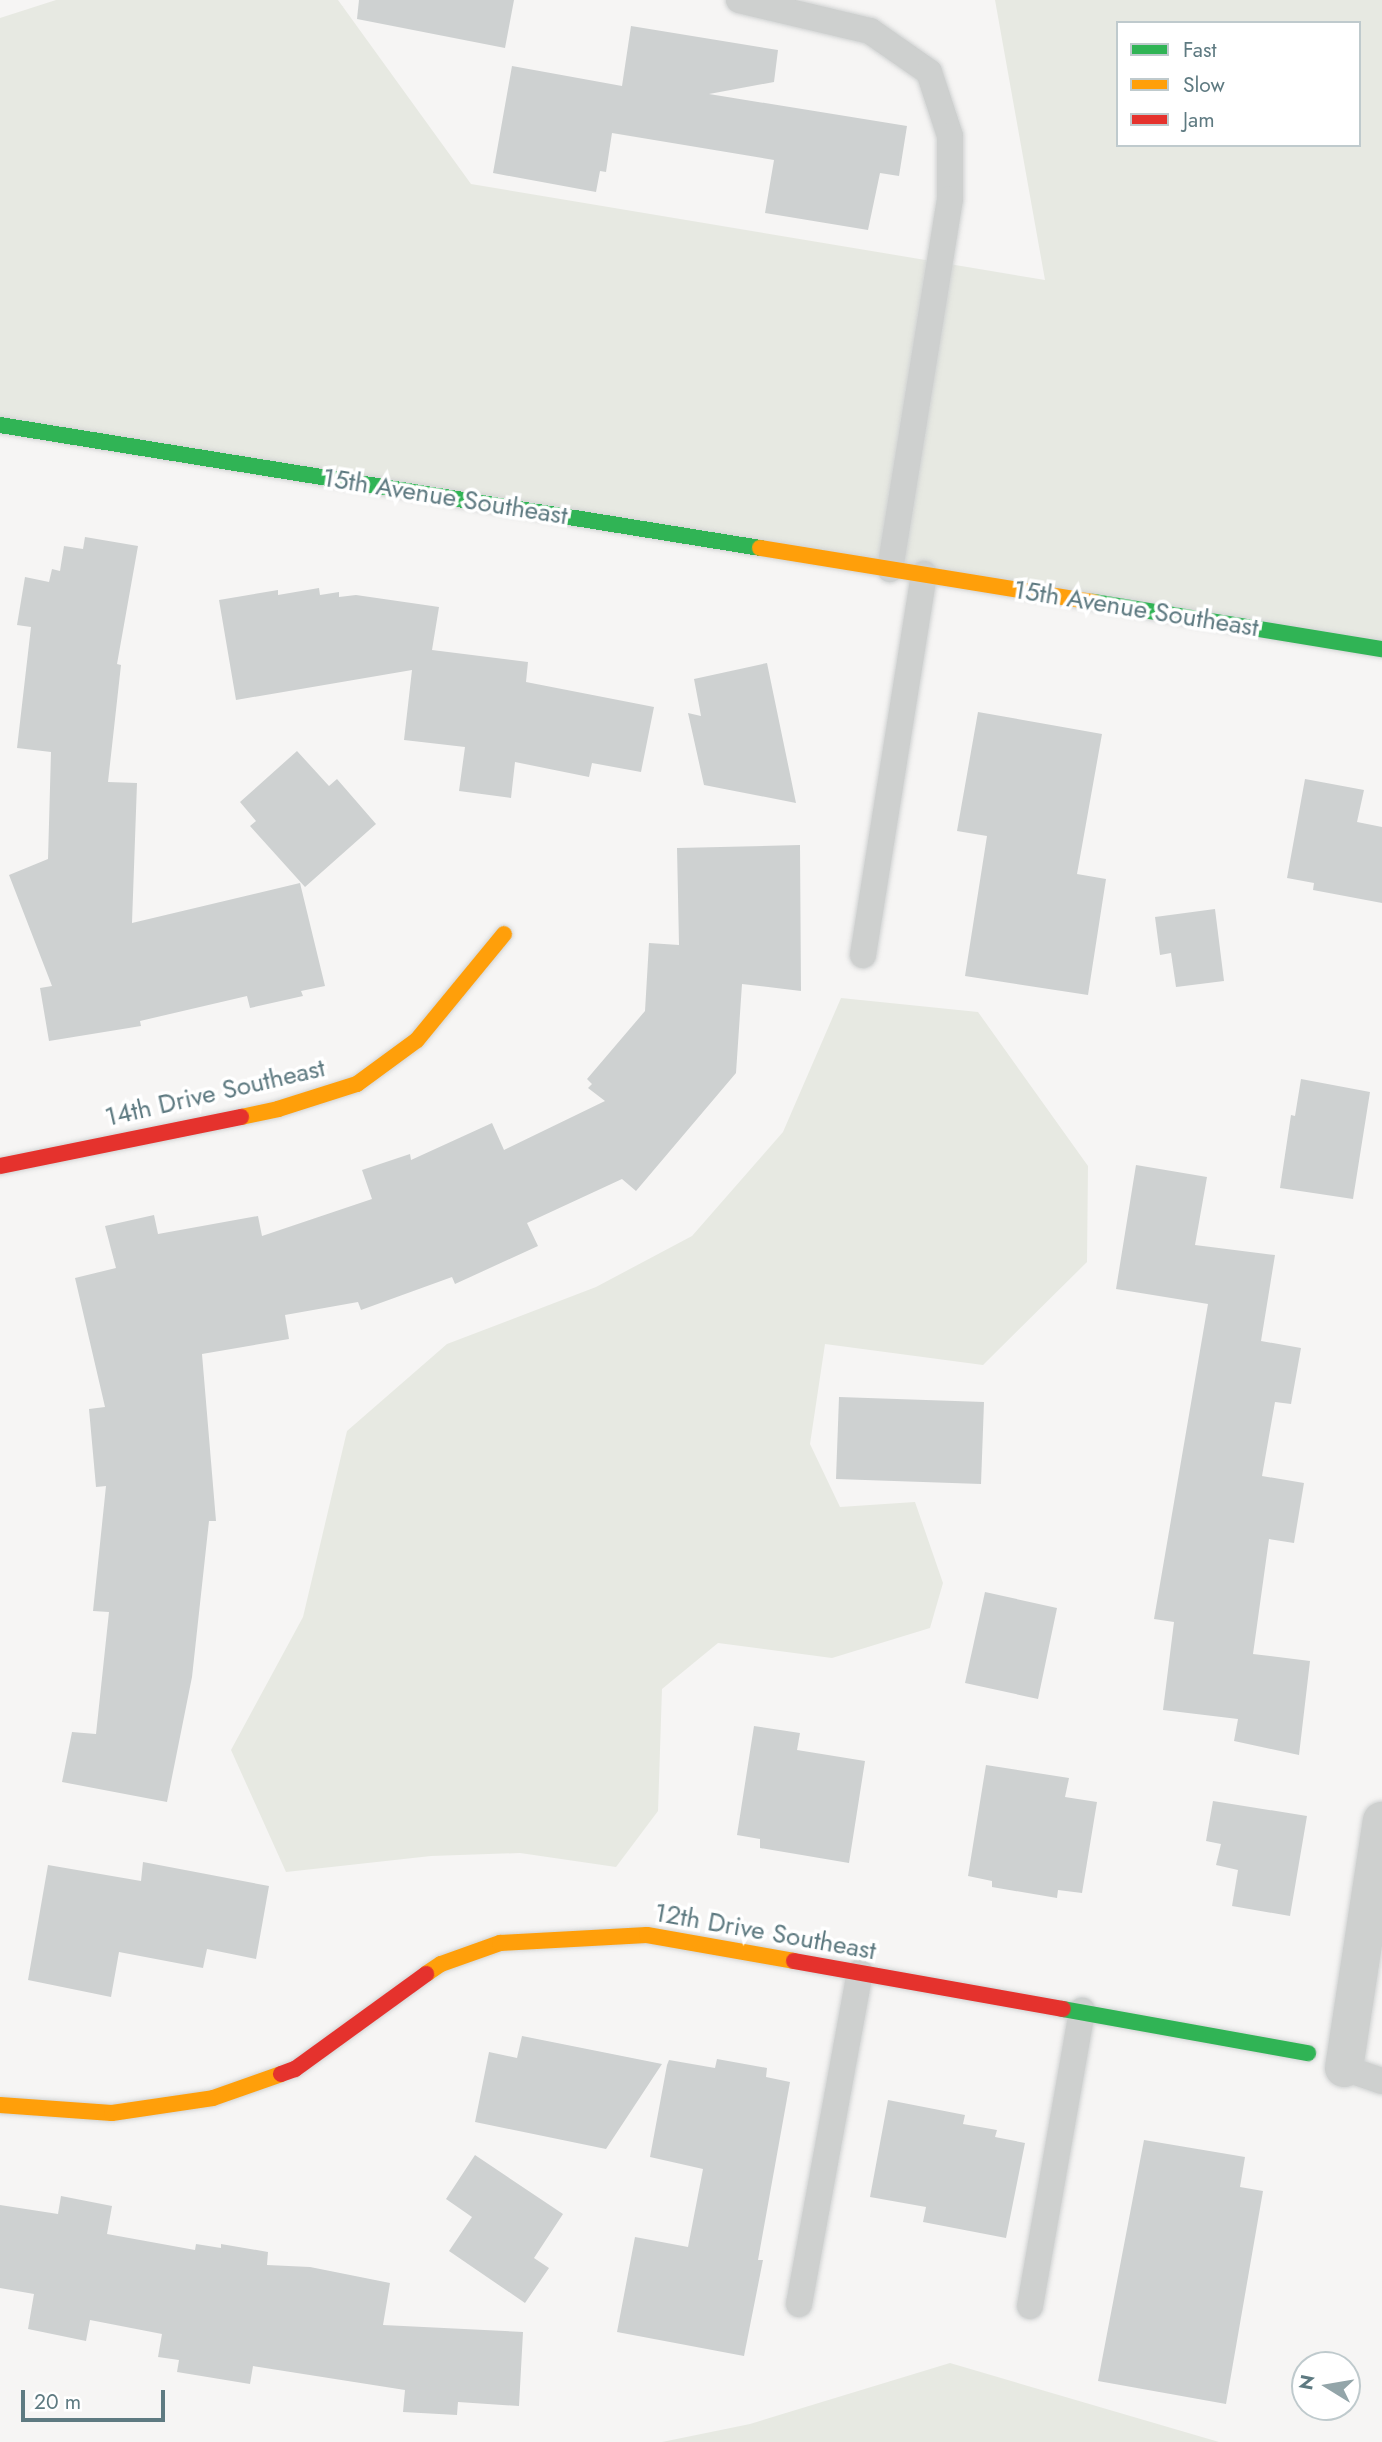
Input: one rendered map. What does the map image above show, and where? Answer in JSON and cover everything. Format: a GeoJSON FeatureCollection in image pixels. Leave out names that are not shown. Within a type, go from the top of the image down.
{"type":"FeatureCollection","features":[{"type":"Feature","properties":{"kind":"street","name":"15th Avenue Southeast"},"geometry":{"type":"LineString","coordinates":[[0,425],[1382,649]]}},
{"type":"Feature","properties":{"kind":"street","name":"14th Drive Southeast"},"geometry":{"type":"LineString","coordinates":[[0,1166],[278,1109],[357,1084],[417,1040],[504,934]]}},
{"type":"Feature","properties":{"kind":"street"},"geometry":{"type":"LineString","coordinates":[[1344,2068],[1382,1821]]}},
{"type":"Feature","properties":{"kind":"street","name":"12th Drive Southeast"},"geometry":{"type":"LineString","coordinates":[[0,2105],[112,2113],[213,2098],[295,2069],[441,1964],[500,1943],[647,1934],[1308,2053]]}},
{"type":"Feature","properties":{"kind":"lane"},"geometry":{"type":"LineString","coordinates":[[739,0],[768,2],[870,31],[929,72],[950,136],[950,199],[890,569]]}},
{"type":"Feature","properties":{"kind":"lane"},"geometry":{"type":"LineString","coordinates":[[863,955],[924,575]]}},
{"type":"Feature","properties":{"kind":"lane"},"geometry":{"type":"LineString","coordinates":[[799,2304],[860,1973]]}},
{"type":"Feature","properties":{"kind":"lane"},"geometry":{"type":"LineString","coordinates":[[1030,2306],[1082,2011]]}},
{"type":"Feature","properties":{"kind":"lane"},"geometry":{"type":"LineString","coordinates":[[1344,2068],[1382,2081]]}},
{"type":"Feature","properties":{"kind":"shaded area"},"geometry":{"type":"Polygon","coordinates":[[[56,0],[338,0],[471,184],[1045,280],[995,0],[1382,0],[1382,641],[0,424],[0,18],[56,0]]]}},
{"type":"Feature","properties":{"kind":"shaded area"},"geometry":{"type":"Polygon","coordinates":[[[841,998],[978,1012],[1088,1166],[1087,1262],[983,1365],[825,1344],[810,1444],[840,1507],[915,1502],[943,1583],[930,1628],[832,1658],[718,1643],[662,1689],[658,1811],[616,1867],[520,1853],[431,1856],[286,1872],[231,1750],[303,1617],[347,1431],[447,1344],[596,1287],[692,1236],[783,1132],[841,998]]]}},
{"type":"Feature","properties":{"kind":"shaded area"},"geometry":{"type":"Polygon","coordinates":[[[950,2363],[1219,2442],[662,2442],[750,2424],[950,2363]]]}},
{"type":"Feature","properties":{"kind":"building"},"geometry":{"type":"Polygon","coordinates":[[[359,0],[514,0],[505,48],[357,19],[359,0]]]}},
{"type":"Feature","properties":{"kind":"building"},"geometry":{"type":"Polygon","coordinates":[[[631,26],[778,50],[774,82],[709,94],[907,126],[899,176],[880,173],[868,230],[765,213],[774,160],[612,133],[606,172],[600,171],[596,192],[493,173],[512,66],[622,86],[631,26]]]}},
{"type":"Feature","properties":{"kind":"building"},"geometry":{"type":"Polygon","coordinates":[[[85,537],[138,546],[117,664],[121,665],[108,782],[137,783],[132,923],[300,883],[325,986],[301,991],[303,996],[250,1008],[247,996],[140,1021],[141,1026],[49,1041],[40,988],[52,986],[9,875],[48,859],[51,752],[17,748],[31,627],[17,625],[25,577],[49,582],[52,569],[60,571],[64,546],[83,549],[85,537]]]}},
{"type":"Feature","properties":{"kind":"building"},"geometry":{"type":"Polygon","coordinates":[[[319,588],[320,595],[339,592],[339,597],[356,595],[439,607],[432,650],[528,662],[526,682],[654,707],[641,772],[592,763],[589,777],[515,762],[511,798],[459,791],[465,747],[404,740],[412,670],[236,700],[219,600],[278,590],[278,595],[319,588]]]}},
{"type":"Feature","properties":{"kind":"building"},"geometry":{"type":"Polygon","coordinates":[[[767,663],[796,803],[704,785],[688,713],[701,716],[694,679],[767,663]]]}},
{"type":"Feature","properties":{"kind":"building"},"geometry":{"type":"Polygon","coordinates":[[[978,712],[1102,734],[1077,874],[1106,879],[1088,995],[965,976],[987,836],[957,831],[978,712]]]}},
{"type":"Feature","properties":{"kind":"building"},"geometry":{"type":"Polygon","coordinates":[[[297,751],[329,786],[337,779],[376,824],[305,887],[250,826],[256,821],[240,802],[297,751]]]}},
{"type":"Feature","properties":{"kind":"building"},"geometry":{"type":"Polygon","coordinates":[[[1305,779],[1364,790],[1357,822],[1382,827],[1382,903],[1313,890],[1314,883],[1287,878],[1305,779]]]}},
{"type":"Feature","properties":{"kind":"building"},"geometry":{"type":"Polygon","coordinates":[[[800,845],[801,991],[742,984],[736,1073],[636,1191],[622,1179],[527,1223],[538,1246],[455,1284],[452,1277],[361,1310],[358,1302],[285,1315],[289,1339],[202,1354],[216,1521],[209,1521],[192,1677],[167,1802],[62,1782],[72,1732],[96,1734],[109,1612],[93,1611],[106,1486],[96,1487],[89,1409],[105,1407],[75,1278],[116,1268],[105,1226],[154,1215],[158,1234],[258,1216],[262,1236],[372,1199],[362,1170],[410,1154],[411,1160],[492,1123],[504,1150],[605,1101],[588,1088],[592,1084],[587,1079],[645,1011],[649,943],[679,945],[677,848],[800,845]]]}},
{"type":"Feature","properties":{"kind":"building"},"geometry":{"type":"Polygon","coordinates":[[[1215,909],[1224,981],[1176,987],[1171,953],[1160,955],[1155,917],[1215,909]]]}},
{"type":"Feature","properties":{"kind":"building"},"geometry":{"type":"Polygon","coordinates":[[[1301,1079],[1370,1092],[1353,1199],[1280,1188],[1291,1115],[1295,1116],[1301,1079]]]}},
{"type":"Feature","properties":{"kind":"building"},"geometry":{"type":"Polygon","coordinates":[[[1136,1165],[1207,1177],[1195,1245],[1275,1255],[1261,1341],[1301,1348],[1291,1404],[1275,1402],[1262,1476],[1304,1483],[1294,1543],[1269,1539],[1253,1654],[1310,1661],[1299,1755],[1234,1741],[1238,1719],[1163,1710],[1174,1622],[1154,1619],[1208,1304],[1116,1289],[1136,1165]]]}},
{"type":"Feature","properties":{"kind":"building"},"geometry":{"type":"Polygon","coordinates":[[[839,1397],[984,1402],[981,1484],[836,1479],[839,1397]]]}},
{"type":"Feature","properties":{"kind":"building"},"geometry":{"type":"Polygon","coordinates":[[[985,1592],[1057,1608],[1038,1699],[965,1683],[985,1592]]]}},
{"type":"Feature","properties":{"kind":"building"},"geometry":{"type":"Polygon","coordinates":[[[754,1726],[800,1733],[797,1750],[865,1761],[849,1863],[760,1848],[760,1839],[737,1835],[754,1726]]]}},
{"type":"Feature","properties":{"kind":"building"},"geometry":{"type":"Polygon","coordinates":[[[986,1765],[1069,1778],[1065,1797],[1097,1802],[1082,1893],[1058,1890],[1057,1898],[992,1887],[992,1881],[968,1876],[986,1765]]]}},
{"type":"Feature","properties":{"kind":"building"},"geometry":{"type":"Polygon","coordinates":[[[1213,1801],[1307,1816],[1290,1916],[1232,1906],[1238,1870],[1216,1865],[1221,1844],[1206,1841],[1213,1801]]]}},
{"type":"Feature","properties":{"kind":"building"},"geometry":{"type":"Polygon","coordinates":[[[143,1862],[269,1886],[256,1959],[207,1949],[203,1968],[119,1952],[111,1997],[28,1980],[48,1865],[141,1881],[143,1862]]]}},
{"type":"Feature","properties":{"kind":"building"},"geometry":{"type":"Polygon","coordinates":[[[522,2036],[662,2064],[606,2149],[475,2122],[489,2052],[517,2058],[522,2036]]]}},
{"type":"Feature","properties":{"kind":"building"},"geometry":{"type":"Polygon","coordinates":[[[717,2059],[767,2068],[766,2077],[790,2082],[758,2260],[763,2260],[744,2356],[617,2332],[635,2237],[688,2247],[703,2169],[650,2157],[667,2065],[669,2060],[715,2068],[717,2059]]]}},
{"type":"Feature","properties":{"kind":"building"},"geometry":{"type":"Polygon","coordinates":[[[888,2100],[965,2115],[963,2124],[997,2130],[995,2137],[1025,2143],[1006,2238],[923,2222],[926,2207],[870,2197],[888,2100]]]}},
{"type":"Feature","properties":{"kind":"building"},"geometry":{"type":"Polygon","coordinates":[[[1144,2140],[1245,2157],[1240,2187],[1263,2191],[1226,2404],[1098,2381],[1144,2140]]]}},
{"type":"Feature","properties":{"kind":"building"},"geometry":{"type":"Polygon","coordinates":[[[475,2155],[563,2214],[534,2258],[549,2268],[525,2303],[449,2251],[472,2217],[446,2199],[475,2155]]]}},
{"type":"Feature","properties":{"kind":"building"},"geometry":{"type":"Polygon","coordinates":[[[61,2196],[112,2206],[107,2234],[195,2250],[196,2244],[221,2248],[221,2244],[268,2252],[267,2265],[310,2267],[390,2283],[383,2325],[523,2332],[519,2406],[458,2402],[457,2415],[403,2412],[405,2390],[253,2366],[250,2384],[177,2372],[179,2360],[158,2357],[162,2334],[90,2320],[86,2341],[28,2329],[34,2294],[0,2288],[0,2205],[58,2214],[61,2196]]]}},
{"type":"Feature","properties":{"kind":"traffic: fast"},"geometry":{"type":"LineString","coordinates":[[0,425],[760,548]]}},
{"type":"Feature","properties":{"kind":"traffic: fast"},"geometry":{"type":"LineString","coordinates":[[1094,602],[1382,649]]}},
{"type":"Feature","properties":{"kind":"traffic: fast"},"geometry":{"type":"LineString","coordinates":[[1063,2009],[1308,2053]]}},
{"type":"Feature","properties":{"kind":"traffic: slow"},"geometry":{"type":"LineString","coordinates":[[760,548],[1094,602]]}},
{"type":"Feature","properties":{"kind":"traffic: slow"},"geometry":{"type":"LineString","coordinates":[[241,1117],[278,1109],[357,1084],[417,1040],[504,934]]}},
{"type":"Feature","properties":{"kind":"traffic: slow"},"geometry":{"type":"LineString","coordinates":[[426,1974],[441,1964],[500,1943],[647,1935],[794,1961]]}},
{"type":"Feature","properties":{"kind":"traffic: slow"},"geometry":{"type":"LineString","coordinates":[[0,2105],[112,2113],[213,2098],[281,2074]]}},
{"type":"Feature","properties":{"kind":"traffic: jam"},"geometry":{"type":"LineString","coordinates":[[0,1166],[241,1117]]}},
{"type":"Feature","properties":{"kind":"traffic: jam"},"geometry":{"type":"LineString","coordinates":[[794,1961],[1063,2009]]}},
{"type":"Feature","properties":{"kind":"traffic: jam"},"geometry":{"type":"LineString","coordinates":[[281,2074],[295,2069],[426,1974]]}}]}
